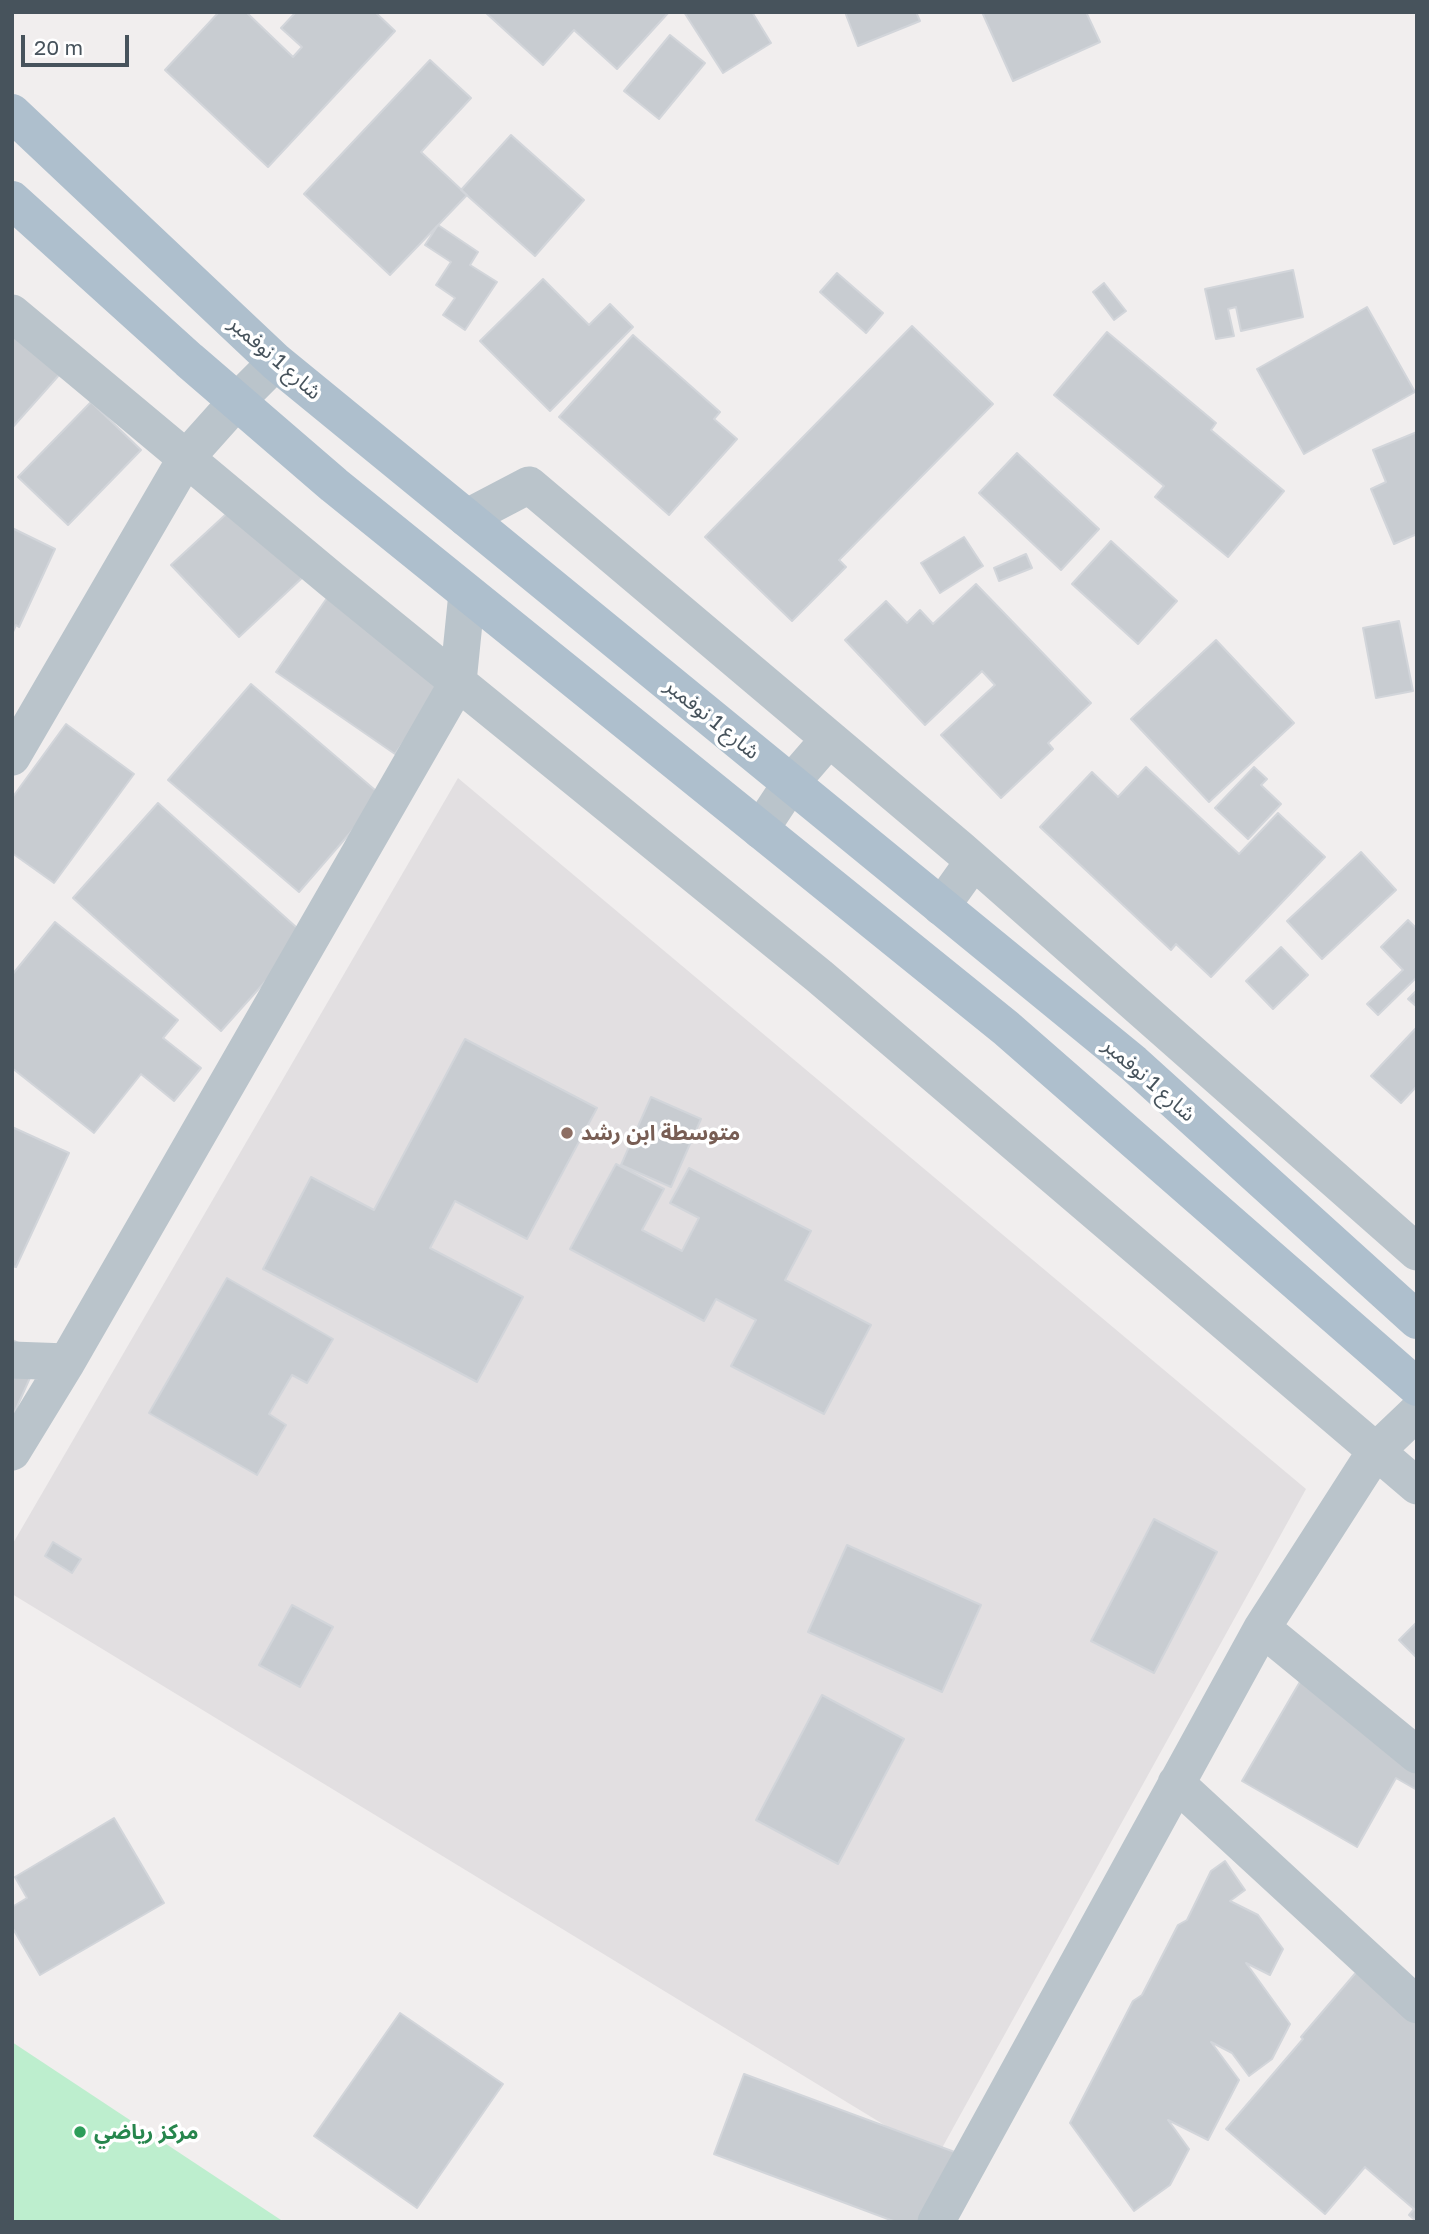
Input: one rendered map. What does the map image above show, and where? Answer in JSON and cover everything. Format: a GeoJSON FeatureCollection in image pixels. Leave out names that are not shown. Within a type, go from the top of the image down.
{"type":"FeatureCollection","features":[{"type":"Feature","properties":{"kind":"main road","name":"شارع 1 نوفمبر"},"geometry":{"type":"LineString","coordinates":[[12,113],[276,362],[1133,1063],[1417,1320]]}},
{"type":"Feature","properties":{"kind":"main road"},"geometry":{"type":"LineString","coordinates":[[12,200],[334,485],[1006,1028],[1417,1387]]}},
{"type":"Feature","properties":{"kind":"street"},"geometry":{"type":"LineString","coordinates":[[12,313],[819,976],[1417,1486]]}},
{"type":"Feature","properties":{"kind":"street"},"geometry":{"type":"LineString","coordinates":[[12,757],[186,458],[276,362]]}},
{"type":"Feature","properties":{"kind":"street"},"geometry":{"type":"LineString","coordinates":[[466,518],[529,485],[973,862],[1417,1252]]}},
{"type":"Feature","properties":{"kind":"street"},"geometry":{"type":"LineString","coordinates":[[12,1452],[67,1362],[458,682],[467,593]]}},
{"type":"Feature","properties":{"kind":"street"},"geometry":{"type":"LineString","coordinates":[[760,830],[791,783],[829,739]]}},
{"type":"Feature","properties":{"kind":"street"},"geometry":{"type":"LineString","coordinates":[[941,907],[973,862]]}},
{"type":"Feature","properties":{"kind":"street"},"geometry":{"type":"LineString","coordinates":[[12,1360],[67,1362]]}},
{"type":"Feature","properties":{"kind":"street"},"geometry":{"type":"LineString","coordinates":[[936,2222],[1262,1628],[1375,1452],[1417,1412]]}},
{"type":"Feature","properties":{"kind":"street"},"geometry":{"type":"LineString","coordinates":[[1262,1628],[1417,1755]]}},
{"type":"Feature","properties":{"kind":"street"},"geometry":{"type":"LineString","coordinates":[[1176,1783],[1417,2005]]}},
{"type":"Feature","properties":{"kind":"shaded area","name":"متوسطة ابن رشد"},"geometry":{"type":"Polygon","coordinates":[[[458,778],[1306,1489],[937,2157],[12,1594],[12,1545],[458,778]]]}},
{"type":"Feature","properties":{"kind":"green space","name":"مركز رياضي"},"geometry":{"type":"Polygon","coordinates":[[[12,2042],[284,2222],[12,2222],[12,2042]]]}},
{"type":"Feature","properties":{"kind":"building"},"geometry":{"type":"Polygon","coordinates":[[[219,12],[246,12],[293,57],[302,47],[281,28],[296,12],[375,12],[395,31],[268,167],[165,70],[219,12]]]}},
{"type":"Feature","properties":{"kind":"building"},"geometry":{"type":"Polygon","coordinates":[[[485,12],[669,12],[617,69],[574,30],[543,65],[485,12]]]}},
{"type":"Feature","properties":{"kind":"building"},"geometry":{"type":"Polygon","coordinates":[[[684,12],[752,12],[771,43],[723,73],[684,12]]]}},
{"type":"Feature","properties":{"kind":"building"},"geometry":{"type":"Polygon","coordinates":[[[845,12],[916,12],[920,21],[858,46],[845,12]]]}},
{"type":"Feature","properties":{"kind":"building"},"geometry":{"type":"Polygon","coordinates":[[[982,12],[1086,12],[1100,42],[1013,81],[982,12]]]}},
{"type":"Feature","properties":{"kind":"building"},"geometry":{"type":"Polygon","coordinates":[[[670,35],[705,63],[659,119],[624,91],[670,35]]]}},
{"type":"Feature","properties":{"kind":"building"},"geometry":{"type":"Polygon","coordinates":[[[430,60],[471,98],[421,152],[467,195],[390,275],[304,194],[430,60]]]}},
{"type":"Feature","properties":{"kind":"building"},"geometry":{"type":"Polygon","coordinates":[[[511,135],[584,200],[535,256],[461,190],[511,135]]]}},
{"type":"Feature","properties":{"kind":"building"},"geometry":{"type":"Polygon","coordinates":[[[438,225],[478,252],[470,265],[497,282],[465,330],[443,315],[455,298],[436,285],[451,262],[425,245],[438,225]]]}},
{"type":"Feature","properties":{"kind":"building"},"geometry":{"type":"Polygon","coordinates":[[[1293,270],[1303,317],[1241,331],[1236,307],[1228,309],[1234,336],[1216,339],[1205,289],[1293,270]]]}},
{"type":"Feature","properties":{"kind":"building"},"geometry":{"type":"Polygon","coordinates":[[[837,273],[883,313],[866,333],[820,292],[837,273]]]}},
{"type":"Feature","properties":{"kind":"building"},"geometry":{"type":"Polygon","coordinates":[[[543,279],[589,325],[610,304],[633,327],[550,411],[480,341],[543,279]]]}},
{"type":"Feature","properties":{"kind":"building"},"geometry":{"type":"Polygon","coordinates":[[[1104,283],[1126,311],[1114,320],[1093,292],[1104,283]]]}},
{"type":"Feature","properties":{"kind":"building"},"geometry":{"type":"Polygon","coordinates":[[[1367,307],[1415,392],[1304,454],[1257,369],[1367,307]]]}},
{"type":"Feature","properties":{"kind":"building"},"geometry":{"type":"Polygon","coordinates":[[[12,317],[68,365],[12,428],[12,317]]]}},
{"type":"Feature","properties":{"kind":"building"},"geometry":{"type":"Polygon","coordinates":[[[912,326],[993,404],[839,560],[846,567],[792,621],[705,537],[912,326]]]}},
{"type":"Feature","properties":{"kind":"building"},"geometry":{"type":"Polygon","coordinates":[[[1107,332],[1216,423],[1211,430],[1284,491],[1228,557],[1155,497],[1164,486],[1054,395],[1107,332]]]}},
{"type":"Feature","properties":{"kind":"building"},"geometry":{"type":"Polygon","coordinates":[[[633,335],[720,412],[714,419],[737,439],[669,515],[559,417],[633,335]]]}},
{"type":"Feature","properties":{"kind":"building"},"geometry":{"type":"Polygon","coordinates":[[[91,402],[141,450],[68,525],[18,477],[91,402]]]}},
{"type":"Feature","properties":{"kind":"building"},"geometry":{"type":"Polygon","coordinates":[[[1417,432],[1417,534],[1394,544],[1371,489],[1386,482],[1373,450],[1417,432]]]}},
{"type":"Feature","properties":{"kind":"building"},"geometry":{"type":"Polygon","coordinates":[[[1017,453],[1099,529],[1061,570],[979,493],[1017,453]]]}},
{"type":"Feature","properties":{"kind":"building"},"geometry":{"type":"Polygon","coordinates":[[[236,505],[303,577],[239,637],[171,565],[236,505]]]}},
{"type":"Feature","properties":{"kind":"building"},"geometry":{"type":"Polygon","coordinates":[[[12,528],[55,549],[19,627],[16,625],[12,634],[12,528]]]}},
{"type":"Feature","properties":{"kind":"building"},"geometry":{"type":"Polygon","coordinates":[[[964,537],[983,566],[940,593],[921,563],[964,537]]]}},
{"type":"Feature","properties":{"kind":"building"},"geometry":{"type":"Polygon","coordinates":[[[1111,541],[1177,601],[1138,644],[1072,584],[1111,541]]]}},
{"type":"Feature","properties":{"kind":"building"},"geometry":{"type":"Polygon","coordinates":[[[1026,554],[1032,568],[999,581],[994,568],[1026,554]]]}},
{"type":"Feature","properties":{"kind":"building"},"geometry":{"type":"Polygon","coordinates":[[[976,584],[1091,703],[1048,743],[1053,749],[1001,798],[941,735],[995,685],[982,671],[925,725],[845,640],[886,601],[907,623],[920,610],[933,624],[976,584]]]}},
{"type":"Feature","properties":{"kind":"building"},"geometry":{"type":"Polygon","coordinates":[[[327,598],[447,679],[395,754],[276,672],[327,598]]]}},
{"type":"Feature","properties":{"kind":"building"},"geometry":{"type":"Polygon","coordinates":[[[1399,621],[1413,691],[1376,698],[1363,628],[1399,621]]]}},
{"type":"Feature","properties":{"kind":"building"},"geometry":{"type":"Polygon","coordinates":[[[1216,640],[1294,723],[1209,802],[1131,719],[1216,640]]]}},
{"type":"Feature","properties":{"kind":"building"},"geometry":{"type":"Polygon","coordinates":[[[251,684],[382,796],[299,892],[168,780],[251,684]]]}},
{"type":"Feature","properties":{"kind":"building"},"geometry":{"type":"Polygon","coordinates":[[[66,724],[134,774],[54,883],[12,853],[12,798],[66,724]]]}},
{"type":"Feature","properties":{"kind":"building"},"geometry":{"type":"Polygon","coordinates":[[[1146,767],[1239,854],[1278,813],[1325,857],[1211,977],[1176,944],[1171,950],[1040,827],[1092,772],[1118,797],[1146,767]]]}},
{"type":"Feature","properties":{"kind":"building"},"geometry":{"type":"Polygon","coordinates":[[[1254,767],[1267,779],[1261,785],[1281,804],[1248,839],[1215,808],[1254,767]]]}},
{"type":"Feature","properties":{"kind":"building"},"geometry":{"type":"Polygon","coordinates":[[[158,803],[306,936],[221,1031],[73,898],[158,803]]]}},
{"type":"Feature","properties":{"kind":"building"},"geometry":{"type":"Polygon","coordinates":[[[1361,852],[1396,890],[1322,959],[1287,921],[1361,852]]]}},
{"type":"Feature","properties":{"kind":"building"},"geometry":{"type":"Polygon","coordinates":[[[1408,920],[1417,929],[1417,977],[1378,1015],[1367,1004],[1403,970],[1381,947],[1408,920]]]}},
{"type":"Feature","properties":{"kind":"building"},"geometry":{"type":"Polygon","coordinates":[[[55,922],[178,1020],[163,1038],[201,1068],[174,1101],[141,1074],[94,1133],[12,1068],[12,975],[55,922]]]}},
{"type":"Feature","properties":{"kind":"building"},"geometry":{"type":"Polygon","coordinates":[[[1281,947],[1308,975],[1273,1009],[1246,981],[1281,947]]]}},
{"type":"Feature","properties":{"kind":"building"},"geometry":{"type":"Polygon","coordinates":[[[1417,990],[1417,1007],[1408,999],[1417,990]]]}},
{"type":"Feature","properties":{"kind":"building"},"geometry":{"type":"Polygon","coordinates":[[[1417,1027],[1417,1086],[1401,1103],[1371,1076],[1417,1027]]]}},
{"type":"Feature","properties":{"kind":"building"},"geometry":{"type":"Polygon","coordinates":[[[465,1039],[597,1108],[527,1239],[455,1201],[430,1248],[523,1297],[477,1382],[263,1269],[311,1177],[374,1210],[465,1039]]]}},
{"type":"Feature","properties":{"kind":"building"},"geometry":{"type":"Polygon","coordinates":[[[651,1097],[701,1119],[671,1187],[621,1165],[651,1097]]]}},
{"type":"Feature","properties":{"kind":"building"},"geometry":{"type":"Polygon","coordinates":[[[12,1127],[69,1153],[16,1267],[12,1266],[12,1127]]]}},
{"type":"Feature","properties":{"kind":"building"},"geometry":{"type":"Polygon","coordinates":[[[616,1164],[664,1189],[642,1230],[682,1251],[699,1218],[670,1203],[689,1168],[811,1231],[785,1280],[871,1325],[824,1414],[731,1366],[756,1320],[716,1299],[704,1321],[570,1249],[616,1164]]]}},
{"type":"Feature","properties":{"kind":"building"},"geometry":{"type":"Polygon","coordinates":[[[227,1278],[333,1339],[307,1383],[292,1375],[269,1414],[286,1425],[257,1475],[149,1413],[227,1278]]]}},
{"type":"Feature","properties":{"kind":"building"},"geometry":{"type":"Polygon","coordinates":[[[12,1340],[41,1353],[12,1418],[12,1340]]]}},
{"type":"Feature","properties":{"kind":"building"},"geometry":{"type":"Polygon","coordinates":[[[1154,1519],[1217,1552],[1154,1673],[1091,1641],[1154,1519]]]}},
{"type":"Feature","properties":{"kind":"building"},"geometry":{"type":"Polygon","coordinates":[[[53,1542],[81,1559],[72,1573],[45,1556],[53,1542]]]}},
{"type":"Feature","properties":{"kind":"building"},"geometry":{"type":"Polygon","coordinates":[[[847,1545],[981,1605],[942,1692],[808,1632],[847,1545]]]}},
{"type":"Feature","properties":{"kind":"building"},"geometry":{"type":"Polygon","coordinates":[[[292,1605],[333,1627],[300,1687],[259,1665],[292,1605]]]}},
{"type":"Feature","properties":{"kind":"building"},"geometry":{"type":"Polygon","coordinates":[[[1417,1622],[1417,1658],[1399,1640],[1417,1622]]]}},
{"type":"Feature","properties":{"kind":"building"},"geometry":{"type":"Polygon","coordinates":[[[1301,1680],[1417,1748],[1417,1790],[1396,1778],[1357,1847],[1242,1781],[1301,1680]]]}},
{"type":"Feature","properties":{"kind":"building"},"geometry":{"type":"Polygon","coordinates":[[[822,1695],[904,1739],[838,1864],[756,1820],[822,1695]]]}},
{"type":"Feature","properties":{"kind":"building"},"geometry":{"type":"Polygon","coordinates":[[[114,1818],[164,1903],[40,1975],[12,1927],[12,1907],[27,1898],[15,1877],[114,1818]]]}},
{"type":"Feature","properties":{"kind":"building"},"geometry":{"type":"Polygon","coordinates":[[[1225,1861],[1245,1890],[1230,1901],[1258,1915],[1283,1949],[1270,1975],[1246,1963],[1290,2024],[1272,2059],[1249,2076],[1232,2053],[1211,2042],[1239,2080],[1208,2140],[1168,2120],[1189,2149],[1170,2185],[1134,2211],[1070,2123],[1133,2001],[1142,1995],[1178,1925],[1187,1920],[1211,1871],[1225,1861]]]}},
{"type":"Feature","properties":{"kind":"building"},"geometry":{"type":"Polygon","coordinates":[[[1359,1969],[1417,2011],[1417,2222],[1409,2215],[1414,2209],[1365,2167],[1325,2214],[1226,2129],[1359,1969]]]}},
{"type":"Feature","properties":{"kind":"building"},"geometry":{"type":"Polygon","coordinates":[[[400,2013],[503,2084],[417,2208],[314,2136],[400,2013]]]}},
{"type":"Feature","properties":{"kind":"building"},"geometry":{"type":"Polygon","coordinates":[[[744,2074],[960,2154],[935,2222],[896,2222],[714,2154],[744,2074]]]}},
{"type":"Feature","properties":{"kind":"place","name":"متوسطة ابن رشد"},"geometry":{"type":"Point","coordinates":[567,1133]}},
{"type":"Feature","properties":{"kind":"place","name":"مركز رياضي"},"geometry":{"type":"Point","coordinates":[80,2132]}}]}
